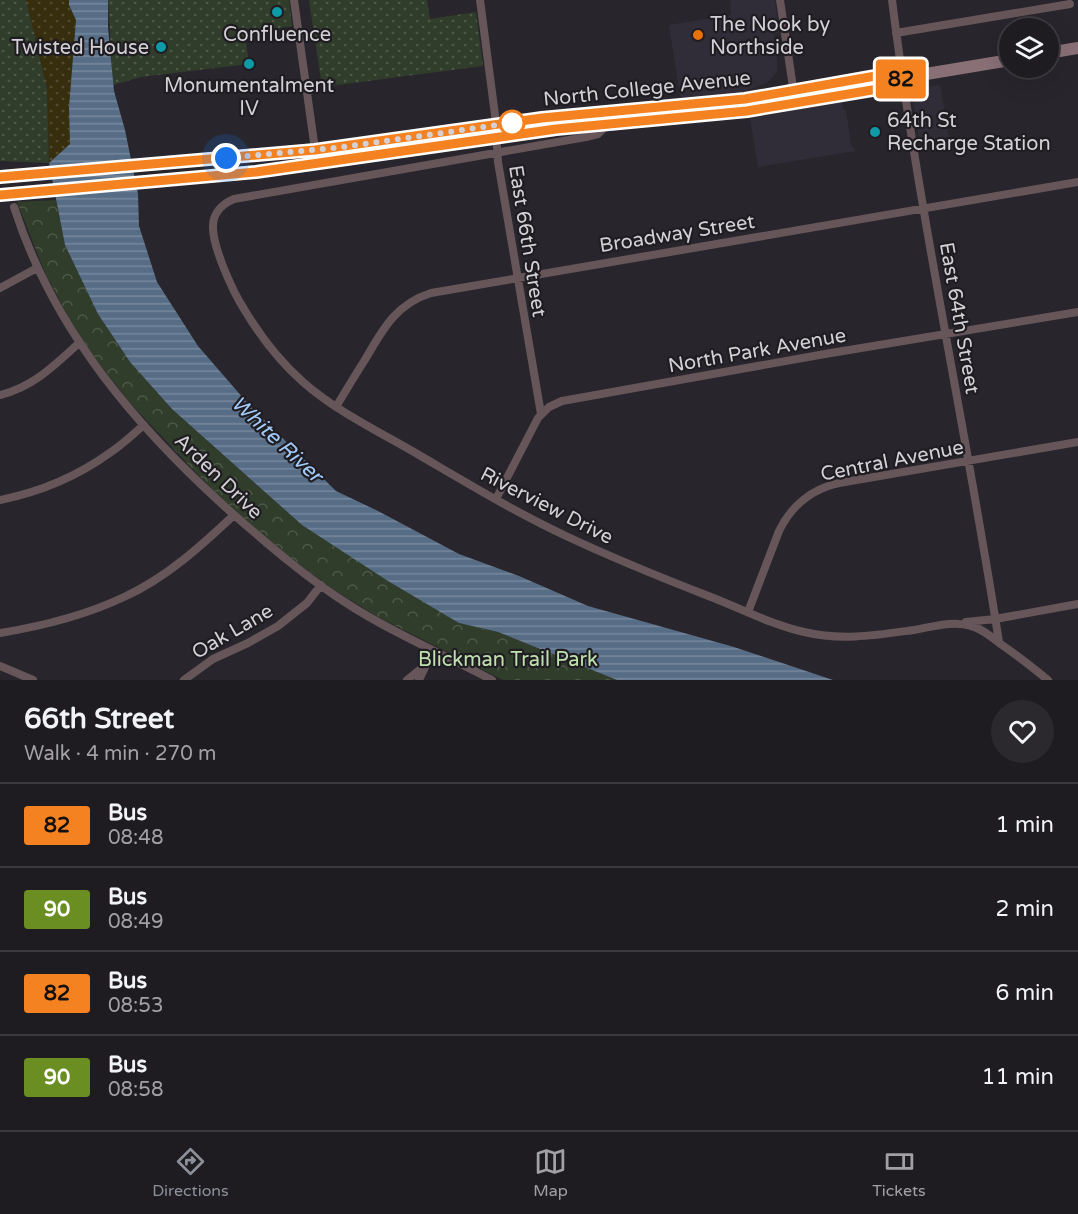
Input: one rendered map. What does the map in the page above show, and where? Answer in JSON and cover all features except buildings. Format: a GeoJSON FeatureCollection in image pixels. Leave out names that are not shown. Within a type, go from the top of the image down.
{"type":"FeatureCollection","features":[{"type":"Feature","properties":{"kind":"main road"},"geometry":{"type":"LineString","coordinates":[[1059,51],[1078,48]]}},
{"type":"Feature","properties":{"kind":"main road","name":"North College Avenue"},"geometry":{"type":"LineString","coordinates":[[0,195],[256,172],[317,164],[587,113],[709,103],[887,74],[902,78],[999,62]]}},
{"type":"Feature","properties":{"kind":"main road","name":"North College Avenue"},"geometry":{"type":"LineString","coordinates":[[0,177],[315,150],[496,131],[556,129],[722,115],[890,87],[902,78]]}},
{"type":"Feature","properties":{"kind":"street"},"geometry":{"type":"LineString","coordinates":[[294,0],[317,164]]}},
{"type":"Feature","properties":{"kind":"street","name":"East 66th Street"},"geometry":{"type":"LineString","coordinates":[[483,0],[498,162],[541,414]]}},
{"type":"Feature","properties":{"kind":"street"},"geometry":{"type":"LineString","coordinates":[[780,0],[795,103]]}},
{"type":"Feature","properties":{"kind":"street","name":"East 64th Street"},"geometry":{"type":"LineString","coordinates":[[892,0],[902,78],[999,642]]}},
{"type":"Feature","properties":{"kind":"street"},"geometry":{"type":"LineString","coordinates":[[897,33],[1070,4]]}},
{"type":"Feature","properties":{"kind":"street","name":"Riverview Drive"},"geometry":{"type":"LineString","coordinates":[[607,124],[598,134],[571,140],[239,197],[225,203],[215,215],[212,227],[224,267],[235,293],[259,333],[289,368],[314,391],[336,407],[496,500],[566,536],[622,561],[796,630],[833,636],[866,636],[949,624],[974,626],[999,642],[1048,680]]}},
{"type":"Feature","properties":{"kind":"street","name":"Broadway Street"},"geometry":{"type":"LineString","coordinates":[[336,407],[390,320],[404,306],[436,291],[1078,182]]}},
{"type":"Feature","properties":{"kind":"street","name":"Arden Drive"},"geometry":{"type":"LineString","coordinates":[[14,207],[37,268],[79,343],[144,425],[187,471],[278,552],[351,606],[492,680]]}},
{"type":"Feature","properties":{"kind":"street"},"geometry":{"type":"LineString","coordinates":[[0,288],[37,268]]}},
{"type":"Feature","properties":{"kind":"street","name":"North Park Avenue"},"geometry":{"type":"LineString","coordinates":[[541,414],[549,407],[567,400],[1078,312]]}},
{"type":"Feature","properties":{"kind":"street"},"geometry":{"type":"LineString","coordinates":[[0,395],[38,378],[79,343]]}},
{"type":"Feature","properties":{"kind":"street"},"geometry":{"type":"LineString","coordinates":[[496,500],[541,414]]}},
{"type":"Feature","properties":{"kind":"street"},"geometry":{"type":"LineString","coordinates":[[0,500],[43,488],[86,469],[144,425]]}},
{"type":"Feature","properties":{"kind":"street","name":"Central Avenue"},"geometry":{"type":"LineString","coordinates":[[748,612],[780,528],[791,511],[817,491],[832,485],[1078,442]]}},
{"type":"Feature","properties":{"kind":"street"},"geometry":{"type":"LineString","coordinates":[[0,633],[71,618],[126,596],[182,561],[234,515]]}},
{"type":"Feature","properties":{"kind":"street","name":"Oak Lane"},"geometry":{"type":"LineString","coordinates":[[184,680],[213,659],[278,626],[307,603],[321,585]]}},
{"type":"Feature","properties":{"kind":"street"},"geometry":{"type":"LineString","coordinates":[[949,624],[995,619],[1078,604]]}},
{"type":"Feature","properties":{"kind":"street"},"geometry":{"type":"LineString","coordinates":[[419,680],[435,652]]}},
{"type":"Feature","properties":{"kind":"street"},"geometry":{"type":"LineString","coordinates":[[407,680],[426,665]]}},
{"type":"Feature","properties":{"kind":"street"},"geometry":{"type":"LineString","coordinates":[[0,666],[33,680]]}},
{"type":"Feature","properties":{"kind":"shaded area"},"geometry":{"type":"Polygon","coordinates":[[[730,0],[775,0],[779,33],[774,34],[777,71],[766,83],[743,92],[681,98],[669,25],[731,15],[730,0]]]}},
{"type":"Feature","properties":{"kind":"shaded area"},"geometry":{"type":"Polygon","coordinates":[[[940,85],[949,137],[919,140],[911,90],[940,85]]]}},
{"type":"Feature","properties":{"kind":"shaded area"},"geometry":{"type":"Polygon","coordinates":[[[842,102],[843,110],[846,110],[851,145],[856,151],[758,167],[750,118],[842,102]]]}},
{"type":"Feature","properties":{"kind":"green space"},"geometry":{"type":"Polygon","coordinates":[[[0,0],[26,0],[47,88],[49,163],[0,161],[0,0]]]}},
{"type":"Feature","properties":{"kind":"green space"},"geometry":{"type":"Polygon","coordinates":[[[108,0],[289,0],[292,26],[245,34],[249,64],[141,77],[113,85],[108,0]]]}},
{"type":"Feature","properties":{"kind":"green space"},"geometry":{"type":"Polygon","coordinates":[[[309,0],[427,0],[430,19],[476,12],[483,66],[322,87],[309,0]]]}},
{"type":"Feature","properties":{"kind":"green space","name":"Blickman Trail Park"},"geometry":{"type":"Polygon","coordinates":[[[56,200],[65,245],[98,314],[130,362],[172,409],[302,525],[459,623],[498,632],[617,680],[503,680],[378,617],[334,590],[291,558],[219,497],[130,403],[91,353],[70,320],[45,273],[17,202],[56,200]]]}},
{"type":"Feature","properties":{"kind":"sand"},"geometry":{"type":"Polygon","coordinates":[[[26,0],[69,0],[76,20],[69,107],[70,144],[49,163],[47,88],[26,0]]]}},
{"type":"Feature","properties":{"kind":"water","name":"White River"},"geometry":{"type":"Polygon","coordinates":[[[69,0],[108,0],[114,91],[125,130],[138,194],[139,226],[157,282],[198,346],[250,406],[336,491],[459,554],[519,576],[588,606],[734,647],[833,680],[617,680],[498,632],[459,623],[388,581],[302,525],[172,409],[130,362],[98,314],[65,245],[49,163],[70,144],[69,107],[76,20],[69,0]]]}},
{"type":"Feature","properties":{"kind":"bus line","name":"82"},"geometry":{"type":"LineString","coordinates":[[0,177],[299,152],[542,118],[745,99],[887,74],[902,78],[890,87],[701,117],[556,129],[256,172],[0,195]]}},
{"type":"Feature","properties":{"kind":"place","name":"Confluence"},"geometry":{"type":"Point","coordinates":[277,12]}},
{"type":"Feature","properties":{"kind":"place","name":"The Nook by Northside"},"geometry":{"type":"Point","coordinates":[698,35]}},
{"type":"Feature","properties":{"kind":"place","name":"Twisted House"},"geometry":{"type":"Point","coordinates":[161,47]}},
{"type":"Feature","properties":{"kind":"place","name":"Monumentalment IV"},"geometry":{"type":"Point","coordinates":[249,64]}},
{"type":"Feature","properties":{"kind":"place","name":"64th St Recharge Station"},"geometry":{"type":"Point","coordinates":[875,132]}},
{"type":"Feature","properties":{"kind":"route"},"geometry":{"type":"LineString","coordinates":[[226,158],[343,147],[512,123]]}}]}
